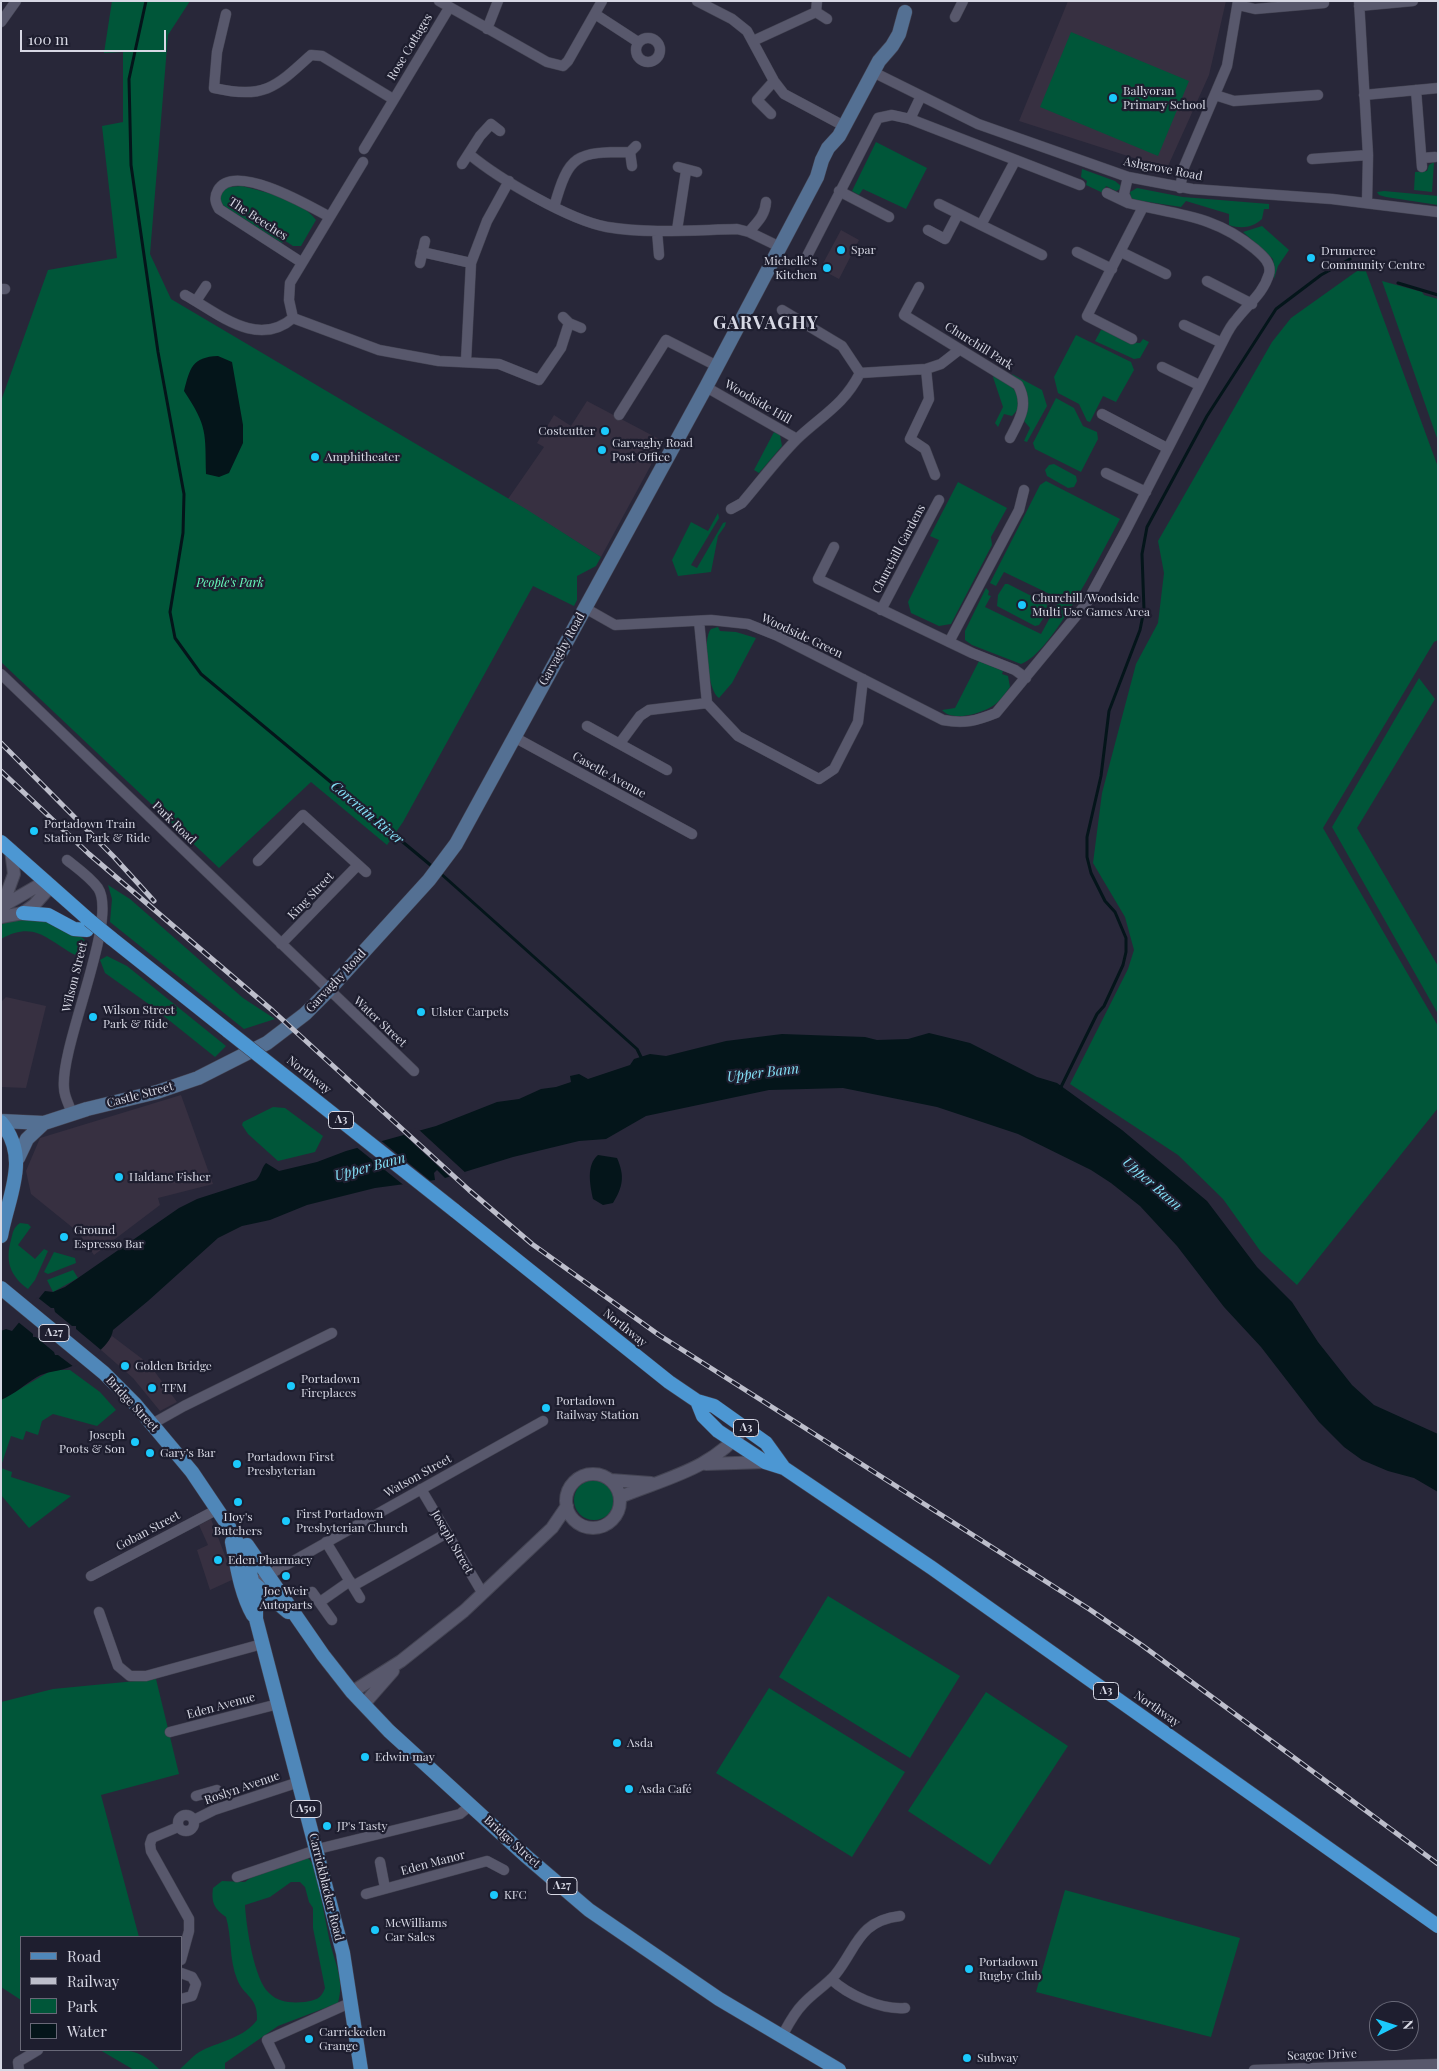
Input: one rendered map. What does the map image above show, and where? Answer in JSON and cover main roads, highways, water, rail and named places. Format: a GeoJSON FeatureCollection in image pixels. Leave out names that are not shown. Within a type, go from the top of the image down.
{"type":"FeatureCollection","features":[{"type":"Feature","properties":{"kind":"highway","name":"Northway"},"geometry":{"type":"LineString","coordinates":[[6,846],[48,884],[88,925],[108,935],[669,1382],[697,1401],[714,1406],[766,1443],[784,1468]]}},
{"type":"Feature","properties":{"kind":"highway"},"geometry":{"type":"LineString","coordinates":[[23,912],[48,915],[74,929],[88,925]]}},
{"type":"Feature","properties":{"kind":"highway","name":"Northway"},"geometry":{"type":"LineString","coordinates":[[697,1401],[703,1416],[718,1431],[765,1462],[784,1468],[932,1568],[1438,1926]]}},
{"type":"Feature","properties":{"kind":"main road","name":"Garvaghy Road"},"geometry":{"type":"LineString","coordinates":[[234,1062],[278,1036],[305,1014],[444,862],[706,387],[817,177],[833,159],[841,131],[876,66],[899,34],[908,7]]}},
{"type":"Feature","properties":{"kind":"main road","name":"Castle Street"},"geometry":{"type":"LineString","coordinates":[[1,1122],[26,1124],[44,1122],[72,1113],[158,1092],[191,1081],[234,1062]]}},
{"type":"Feature","properties":{"kind":"main road"},"geometry":{"type":"LineString","coordinates":[[1,1122],[11,1138],[18,1158],[2,1223],[1,1236]]}},
{"type":"Feature","properties":{"kind":"main road","name":"Castle Street"},"geometry":{"type":"LineString","coordinates":[[18,1158],[27,1139],[44,1122]]}},
{"type":"Feature","properties":{"kind":"main road","name":"A27"},"geometry":{"type":"LineString","coordinates":[[1,1276],[14,1299]]}},
{"type":"Feature","properties":{"kind":"main road","name":"Bridge Street"},"geometry":{"type":"LineString","coordinates":[[14,1299],[104,1373],[152,1424],[192,1472],[218,1508],[248,1563],[254,1583]]}},
{"type":"Feature","properties":{"kind":"main road","name":"Bridge Street"},"geometry":{"type":"LineString","coordinates":[[229,1527],[239,1575],[254,1583],[298,1619]]}},
{"type":"Feature","properties":{"kind":"main road","name":"Bridge Street"},"geometry":{"type":"LineString","coordinates":[[229,1527],[244,1540],[298,1619],[352,1692],[471,1805],[589,1910],[719,1999],[839,2070]]}},
{"type":"Feature","properties":{"kind":"main road","name":"Carrickblacker Road"},"geometry":{"type":"LineString","coordinates":[[239,1575],[248,1606],[257,1621]]}},
{"type":"Feature","properties":{"kind":"main road","name":"Carrickblacker Road"},"geometry":{"type":"LineString","coordinates":[[254,1583],[257,1621],[262,1644],[343,1953],[361,2070]]}},
{"type":"Feature","properties":{"kind":"main road"},"geometry":{"type":"LineString","coordinates":[[257,1621],[270,1612],[285,1610]]}},
{"type":"Feature","properties":{"kind":"water"},"geometry":{"type":"Polygon","coordinates":[[[218,356],[232,362],[243,425],[243,443],[229,473],[219,477],[206,474],[204,431],[192,403],[184,391],[188,376],[197,361],[218,356]]]}},
{"type":"Feature","properties":{"kind":"water","name":"Upper Bann"},"geometry":{"type":"Polygon","coordinates":[[[929,1033],[970,1043],[1037,1077],[1057,1083],[1122,1130],[1207,1201],[1257,1267],[1292,1302],[1318,1342],[1352,1385],[1374,1405],[1438,1434],[1438,1492],[1414,1478],[1388,1471],[1362,1460],[1344,1447],[1319,1422],[1261,1347],[1224,1307],[1177,1246],[1140,1206],[1111,1183],[1091,1170],[1018,1134],[937,1107],[843,1088],[769,1090],[646,1116],[606,1139],[579,1141],[513,1157],[445,1178],[437,1170],[434,1173],[435,1180],[375,1188],[307,1205],[270,1220],[242,1226],[218,1238],[113,1330],[111,1337],[102,1349],[74,1365],[41,1375],[1,1400],[1,1331],[6,1329],[12,1331],[45,1291],[53,1292],[65,1287],[179,1208],[197,1199],[256,1180],[266,1163],[279,1171],[317,1162],[346,1151],[436,1126],[497,1102],[519,1099],[541,1089],[571,1082],[570,1076],[579,1074],[588,1079],[630,1065],[634,1059],[650,1054],[666,1056],[726,1041],[782,1034],[865,1037],[877,1040],[908,1039],[929,1033]]]}},
{"type":"Feature","properties":{"kind":"water"},"geometry":{"type":"Polygon","coordinates":[[[598,1155],[617,1158],[620,1164],[622,1181],[613,1203],[603,1205],[593,1199],[590,1170],[594,1159],[598,1155]]]}},
{"type":"Feature","properties":{"kind":"waterway"},"geometry":{"type":"LineString","coordinates":[[146,1],[129,79],[131,165],[158,352],[184,494],[183,533],[170,612],[175,638],[201,674],[434,868]]}},
{"type":"Feature","properties":{"kind":"waterway"},"geometry":{"type":"LineString","coordinates":[[1060,1089],[1097,1014],[1104,1006],[1123,965],[1126,952],[1126,938],[1115,912],[1105,901],[1091,873],[1087,857],[1087,837],[1101,776],[1109,711],[1140,630],[1144,610],[1142,554],[1147,527],[1207,416],[1276,309],[1321,275],[1350,259]]}},
{"type":"Feature","properties":{"kind":"waterway"},"geometry":{"type":"LineString","coordinates":[[1398,283],[1438,295]]}},
{"type":"Feature","properties":{"kind":"waterway","name":"Corcrain River"},"geometry":{"type":"LineString","coordinates":[[439,872],[637,1049],[641,1057]]}},
{"type":"Feature","properties":{"kind":"railway"},"geometry":{"type":"LineString","coordinates":[[1,743],[114,857],[154,901]]}},
{"type":"Feature","properties":{"kind":"railway"},"geometry":{"type":"LineString","coordinates":[[1,771],[89,854],[273,1011],[469,1190],[532,1244],[659,1335],[1089,1609],[1143,1646],[1438,1864]]}},
{"type":"Feature","properties":{"kind":"place","name":"Ballyoran Primary School"},"geometry":{"type":"Point","coordinates":[1113,98]}},
{"type":"Feature","properties":{"kind":"place","name":"Spar"},"geometry":{"type":"Point","coordinates":[841,250]}},
{"type":"Feature","properties":{"kind":"place","name":"Drumcree Community Centre"},"geometry":{"type":"Point","coordinates":[1311,258]}},
{"type":"Feature","properties":{"kind":"place","name":"Michelle's Kitchen"},"geometry":{"type":"Point","coordinates":[827,268]}},
{"type":"Feature","properties":{"kind":"place","name":"Costcutter"},"geometry":{"type":"Point","coordinates":[605,431]}},
{"type":"Feature","properties":{"kind":"place","name":"Garvaghy Road Post Office"},"geometry":{"type":"Point","coordinates":[602,450]}},
{"type":"Feature","properties":{"kind":"place","name":"Amphitheater"},"geometry":{"type":"Point","coordinates":[315,457]}},
{"type":"Feature","properties":{"kind":"place","name":"Churchill/Woodside Multi Use Games Area"},"geometry":{"type":"Point","coordinates":[1022,605]}},
{"type":"Feature","properties":{"kind":"place","name":"Portadown Train Station Park & Ride"},"geometry":{"type":"Point","coordinates":[34,831]}},
{"type":"Feature","properties":{"kind":"place","name":"Ulster Carpets"},"geometry":{"type":"Point","coordinates":[421,1012]}},
{"type":"Feature","properties":{"kind":"place","name":"Wilson Street Park & Ride"},"geometry":{"type":"Point","coordinates":[93,1017]}},
{"type":"Feature","properties":{"kind":"place","name":"Haldane Fisher"},"geometry":{"type":"Point","coordinates":[119,1177]}},
{"type":"Feature","properties":{"kind":"place","name":"Ground Espresso Bar"},"geometry":{"type":"Point","coordinates":[64,1237]}},
{"type":"Feature","properties":{"kind":"place","name":"Golden Bridge"},"geometry":{"type":"Point","coordinates":[125,1366]}},
{"type":"Feature","properties":{"kind":"place","name":"Portadown Fireplaces"},"geometry":{"type":"Point","coordinates":[291,1386]}},
{"type":"Feature","properties":{"kind":"place","name":"TFM"},"geometry":{"type":"Point","coordinates":[152,1388]}},
{"type":"Feature","properties":{"kind":"place","name":"Portadown Railway Station"},"geometry":{"type":"Point","coordinates":[546,1408]}},
{"type":"Feature","properties":{"kind":"place","name":"Joseph Poots & Son"},"geometry":{"type":"Point","coordinates":[135,1442]}},
{"type":"Feature","properties":{"kind":"place","name":"Gary’s Bar"},"geometry":{"type":"Point","coordinates":[150,1453]}},
{"type":"Feature","properties":{"kind":"place","name":"Portadown First Presbyterian"},"geometry":{"type":"Point","coordinates":[237,1464]}},
{"type":"Feature","properties":{"kind":"place","name":"Hoy's Butchers"},"geometry":{"type":"Point","coordinates":[238,1502]}},
{"type":"Feature","properties":{"kind":"place","name":"First Portadown Presbyterian Church"},"geometry":{"type":"Point","coordinates":[286,1521]}},
{"type":"Feature","properties":{"kind":"place","name":"Eden Pharmacy"},"geometry":{"type":"Point","coordinates":[218,1560]}},
{"type":"Feature","properties":{"kind":"place","name":"Joe Weir Autoparts"},"geometry":{"type":"Point","coordinates":[286,1576]}},
{"type":"Feature","properties":{"kind":"place","name":"Asda"},"geometry":{"type":"Point","coordinates":[617,1743]}},
{"type":"Feature","properties":{"kind":"place","name":"Edwin may"},"geometry":{"type":"Point","coordinates":[365,1757]}},
{"type":"Feature","properties":{"kind":"place","name":"Asda Café"},"geometry":{"type":"Point","coordinates":[629,1789]}},
{"type":"Feature","properties":{"kind":"place","name":"JP's Tasty"},"geometry":{"type":"Point","coordinates":[327,1826]}},
{"type":"Feature","properties":{"kind":"place","name":"KFC"},"geometry":{"type":"Point","coordinates":[494,1895]}},
{"type":"Feature","properties":{"kind":"place","name":"McWilliams Car Sales"},"geometry":{"type":"Point","coordinates":[375,1930]}},
{"type":"Feature","properties":{"kind":"place","name":"Portadown Rugby Club"},"geometry":{"type":"Point","coordinates":[969,1969]}},
{"type":"Feature","properties":{"kind":"place","name":"Carrickeden Grange"},"geometry":{"type":"Point","coordinates":[309,2039]}},
{"type":"Feature","properties":{"kind":"place","name":"Subway"},"geometry":{"type":"Point","coordinates":[967,2058]}},
{"type":"Feature","properties":{"kind":"district","name":"GARVAGHY"},"geometry":{"type":"Point","coordinates":[766,323]}},
{"type":"Feature","properties":{"kind":"park label","name":"People's Park"},"geometry":{"type":"Point","coordinates":[230,583]}}]}
